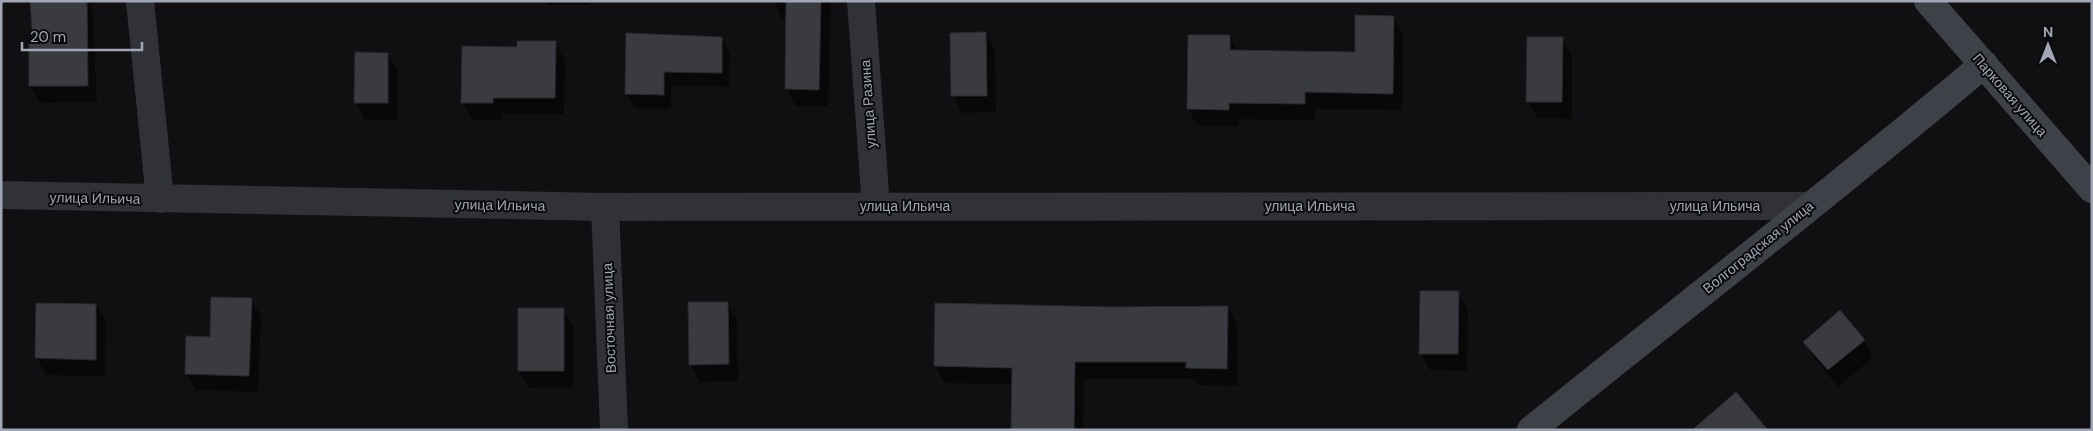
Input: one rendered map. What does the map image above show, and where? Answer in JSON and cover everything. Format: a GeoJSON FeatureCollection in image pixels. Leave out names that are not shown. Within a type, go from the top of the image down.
{"type":"FeatureCollection","features":[{"type":"Feature","properties":{"kind":"main road","name":"Парковая улица"},"geometry":{"type":"LineString","coordinates":[[1928,1],[2092,189]]}},
{"type":"Feature","properties":{"kind":"main road","name":"Волгоградская улица"},"geometry":{"type":"LineString","coordinates":[[1531,430],[1809,206],[1884,149],[1984,64]]}},
{"type":"Feature","properties":{"kind":"street"},"geometry":{"type":"LineString","coordinates":[[140,1],[160,199]]}},
{"type":"Feature","properties":{"kind":"street","name":"улица Разина"},"geometry":{"type":"LineString","coordinates":[[861,1],[876,206]]}},
{"type":"Feature","properties":{"kind":"street","name":"улица Ильича"},"geometry":{"type":"LineString","coordinates":[[1,195],[605,207],[1809,206]]}},
{"type":"Feature","properties":{"kind":"street","name":"Восточная улица"},"geometry":{"type":"LineString","coordinates":[[605,207],[614,430]]}},
{"type":"Feature","properties":{"kind":"building"},"geometry":{"type":"Polygon","coordinates":[[[30,1],[87,1],[88,86],[29,86],[29,43],[33,43],[30,1]]]}},
{"type":"Feature","properties":{"kind":"building"},"geometry":{"type":"Polygon","coordinates":[[[786,1],[821,1],[819,90],[785,89],[786,1]]]}},
{"type":"Feature","properties":{"kind":"building"},"geometry":{"type":"Polygon","coordinates":[[[1355,15],[1394,16],[1393,94],[1305,92],[1305,104],[1229,103],[1229,110],[1187,109],[1188,35],[1230,35],[1230,50],[1355,52],[1355,15]]]}},
{"type":"Feature","properties":{"kind":"building"},"geometry":{"type":"Polygon","coordinates":[[[986,32],[987,96],[951,96],[950,33],[986,32]]]}},
{"type":"Feature","properties":{"kind":"building"},"geometry":{"type":"Polygon","coordinates":[[[626,33],[722,37],[722,73],[664,72],[664,95],[625,94],[626,33]]]}},
{"type":"Feature","properties":{"kind":"building"},"geometry":{"type":"Polygon","coordinates":[[[1527,37],[1563,37],[1562,102],[1526,102],[1527,37]]]}},
{"type":"Feature","properties":{"kind":"building"},"geometry":{"type":"Polygon","coordinates":[[[517,41],[556,41],[555,98],[493,98],[493,103],[461,103],[462,46],[517,47],[517,41]]]}},
{"type":"Feature","properties":{"kind":"building"},"geometry":{"type":"Polygon","coordinates":[[[355,52],[388,53],[388,103],[354,103],[355,52]]]}},
{"type":"Feature","properties":{"kind":"building"},"geometry":{"type":"Polygon","coordinates":[[[1420,291],[1459,291],[1458,354],[1419,354],[1420,291]]]}},
{"type":"Feature","properties":{"kind":"building"},"geometry":{"type":"Polygon","coordinates":[[[211,297],[252,298],[249,376],[185,374],[186,336],[210,337],[211,297]]]}},
{"type":"Feature","properties":{"kind":"building"},"geometry":{"type":"Polygon","coordinates":[[[688,302],[728,302],[729,364],[689,365],[688,302]]]}},
{"type":"Feature","properties":{"kind":"building"},"geometry":{"type":"Polygon","coordinates":[[[36,303],[96,304],[96,360],[35,358],[36,303]]]}},
{"type":"Feature","properties":{"kind":"building"},"geometry":{"type":"Polygon","coordinates":[[[935,303],[1113,307],[1228,306],[1227,369],[1186,368],[1186,362],[1075,362],[1074,430],[1011,430],[1012,368],[934,366],[935,303]]]}},
{"type":"Feature","properties":{"kind":"building"},"geometry":{"type":"Polygon","coordinates":[[[518,308],[564,308],[564,371],[518,371],[518,308]]]}},
{"type":"Feature","properties":{"kind":"building"},"geometry":{"type":"Polygon","coordinates":[[[1840,310],[1865,340],[1828,370],[1803,342],[1840,310]]]}},
{"type":"Feature","properties":{"kind":"building"},"geometry":{"type":"Polygon","coordinates":[[[1736,392],[1768,430],[1692,430],[1736,392]]]}}]}
